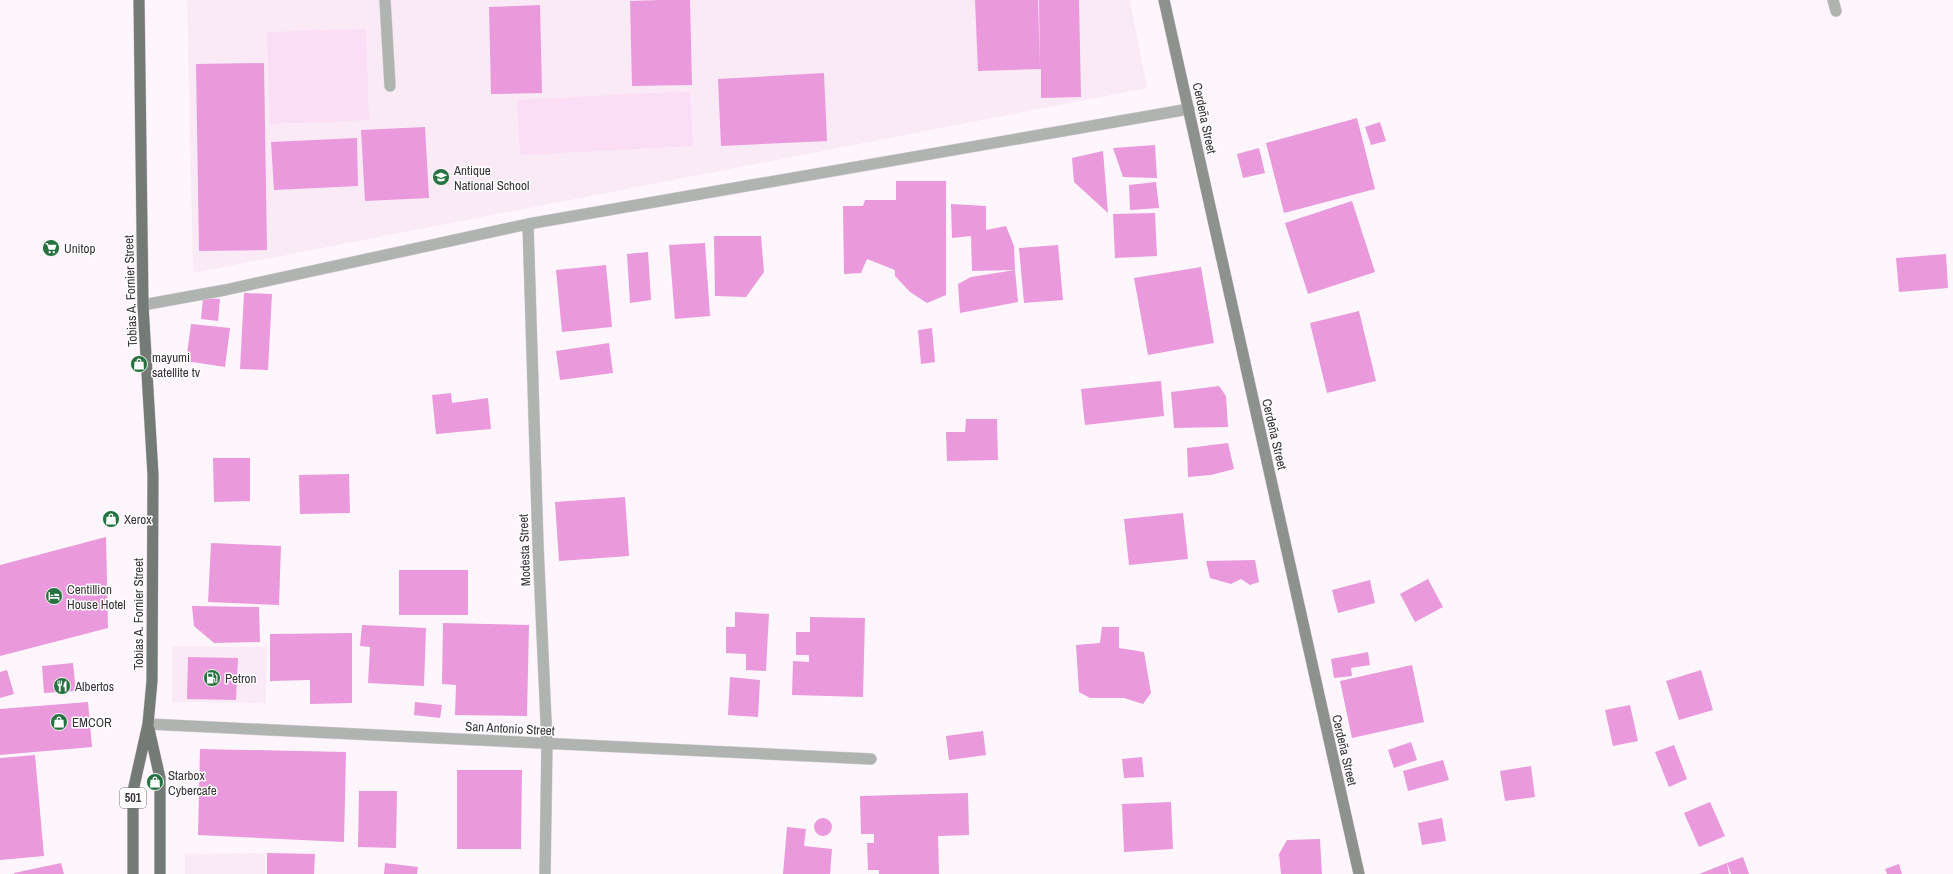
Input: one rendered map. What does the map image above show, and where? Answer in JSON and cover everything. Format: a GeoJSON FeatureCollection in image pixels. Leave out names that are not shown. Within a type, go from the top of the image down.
{"type":"FeatureCollection","features":[{"type":"Feature","properties":{"kind":"main road","name":"Tobias A. Fornier Street"},"geometry":{"type":"LineString","coordinates":[[134,874],[133,791],[148,724],[152,681],[152,475],[143,305],[139,0]]}},
{"type":"Feature","properties":{"kind":"main road","name":"Cerdeña Street"},"geometry":{"type":"LineString","coordinates":[[1164,0],[1359,874]]}},
{"type":"Feature","properties":{"kind":"main road","name":"Tobias A. Fornier Street"},"geometry":{"type":"LineString","coordinates":[[148,724],[160,778],[160,874]]}},
{"type":"Feature","properties":{"kind":"street"},"geometry":{"type":"LineString","coordinates":[[385,0],[390,86]]}},
{"type":"Feature","properties":{"kind":"street"},"geometry":{"type":"LineString","coordinates":[[1833,0],[1836,11]]}},
{"type":"Feature","properties":{"kind":"street"},"geometry":{"type":"LineString","coordinates":[[143,305],[225,290],[528,224],[1189,109]]}},
{"type":"Feature","properties":{"kind":"street","name":"Modesta Street"},"geometry":{"type":"LineString","coordinates":[[528,224],[538,546],[548,744],[545,874]]}},
{"type":"Feature","properties":{"kind":"street","name":"San Antonio Street"},"geometry":{"type":"LineString","coordinates":[[148,724],[871,759]]}},
{"type":"Feature","properties":{"kind":"shaded area","name":"Antique National School"},"geometry":{"type":"Polygon","coordinates":[[[187,0],[1130,0],[1147,88],[193,273],[187,0]]]}},
{"type":"Feature","properties":{"kind":"shaded area"},"geometry":{"type":"Polygon","coordinates":[[[366,29],[369,120],[270,124],[267,32],[366,29]]]}},
{"type":"Feature","properties":{"kind":"shaded area"},"geometry":{"type":"Polygon","coordinates":[[[690,91],[693,146],[520,155],[517,100],[690,91]]]}},
{"type":"Feature","properties":{"kind":"shaded area"},"geometry":{"type":"Polygon","coordinates":[[[172,646],[267,647],[266,703],[172,702],[172,646]]]}},
{"type":"Feature","properties":{"kind":"shaded area"},"geometry":{"type":"Polygon","coordinates":[[[265,853],[265,874],[185,874],[185,854],[265,853]]]}},
{"type":"Feature","properties":{"kind":"building"},"geometry":{"type":"Polygon","coordinates":[[[690,0],[692,85],[632,86],[630,1],[690,0]]]}},
{"type":"Feature","properties":{"kind":"building"},"geometry":{"type":"Polygon","coordinates":[[[975,0],[1038,0],[1040,67],[1039,0],[1079,0],[1081,97],[1041,98],[1041,69],[978,71],[975,0]]]}},
{"type":"Feature","properties":{"kind":"building"},"geometry":{"type":"Polygon","coordinates":[[[540,5],[542,93],[491,94],[489,7],[540,5]]]}},
{"type":"Feature","properties":{"kind":"building"},"geometry":{"type":"Polygon","coordinates":[[[264,63],[267,250],[199,251],[196,64],[264,63]]]}},
{"type":"Feature","properties":{"kind":"building"},"geometry":{"type":"Polygon","coordinates":[[[824,73],[827,141],[721,146],[718,79],[824,73]]]}},
{"type":"Feature","properties":{"kind":"building"},"geometry":{"type":"Polygon","coordinates":[[[1357,118],[1375,189],[1284,213],[1266,143],[1357,118]]]}},
{"type":"Feature","properties":{"kind":"building"},"geometry":{"type":"Polygon","coordinates":[[[1380,122],[1386,141],[1371,145],[1365,127],[1380,122]]]}},
{"type":"Feature","properties":{"kind":"building"},"geometry":{"type":"Polygon","coordinates":[[[425,127],[429,198],[365,201],[361,130],[425,127]]]}},
{"type":"Feature","properties":{"kind":"building"},"geometry":{"type":"Polygon","coordinates":[[[357,138],[358,186],[274,190],[271,142],[357,138]]]}},
{"type":"Feature","properties":{"kind":"building"},"geometry":{"type":"Polygon","coordinates":[[[1155,145],[1157,178],[1123,177],[1113,148],[1155,145]]]}},
{"type":"Feature","properties":{"kind":"building"},"geometry":{"type":"Polygon","coordinates":[[[1259,148],[1265,173],[1243,178],[1237,154],[1259,148]]]}},
{"type":"Feature","properties":{"kind":"building"},"geometry":{"type":"Polygon","coordinates":[[[1103,151],[1108,213],[1074,182],[1072,158],[1103,151]]]}},
{"type":"Feature","properties":{"kind":"building"},"geometry":{"type":"Polygon","coordinates":[[[896,181],[946,181],[946,295],[927,303],[910,292],[895,276],[895,270],[867,259],[861,273],[844,274],[843,206],[863,206],[865,200],[896,200],[896,181]]]}},
{"type":"Feature","properties":{"kind":"building"},"geometry":{"type":"Polygon","coordinates":[[[1156,182],[1159,208],[1130,210],[1129,185],[1156,182]]]}},
{"type":"Feature","properties":{"kind":"building"},"geometry":{"type":"Polygon","coordinates":[[[1352,201],[1375,272],[1308,294],[1285,223],[1352,201]]]}},
{"type":"Feature","properties":{"kind":"building"},"geometry":{"type":"Polygon","coordinates":[[[951,204],[986,206],[986,230],[1006,226],[1014,246],[1015,270],[972,271],[971,236],[952,238],[951,204]]]}},
{"type":"Feature","properties":{"kind":"building"},"geometry":{"type":"Polygon","coordinates":[[[1155,213],[1157,256],[1115,258],[1113,214],[1155,213]]]}},
{"type":"Feature","properties":{"kind":"building"},"geometry":{"type":"Polygon","coordinates":[[[714,236],[761,236],[764,272],[746,297],[715,296],[714,236]]]}},
{"type":"Feature","properties":{"kind":"building"},"geometry":{"type":"Polygon","coordinates":[[[705,243],[710,316],[675,319],[669,245],[705,243]]]}},
{"type":"Feature","properties":{"kind":"building"},"geometry":{"type":"Polygon","coordinates":[[[1058,245],[1063,300],[1024,303],[1019,248],[1058,245]]]}},
{"type":"Feature","properties":{"kind":"building"},"geometry":{"type":"Polygon","coordinates":[[[648,252],[651,300],[630,303],[627,254],[648,252]]]}},
{"type":"Feature","properties":{"kind":"building"},"geometry":{"type":"Polygon","coordinates":[[[1946,254],[1948,288],[1899,292],[1896,258],[1946,254]]]}},
{"type":"Feature","properties":{"kind":"building"},"geometry":{"type":"Polygon","coordinates":[[[606,265],[612,327],[562,332],[556,270],[606,265]]]}},
{"type":"Feature","properties":{"kind":"building"},"geometry":{"type":"Polygon","coordinates":[[[1201,267],[1214,343],[1148,355],[1134,278],[1201,267]]]}},
{"type":"Feature","properties":{"kind":"building"},"geometry":{"type":"Polygon","coordinates":[[[1015,270],[1018,302],[960,313],[958,284],[971,277],[1015,270]]]}},
{"type":"Feature","properties":{"kind":"building"},"geometry":{"type":"Polygon","coordinates":[[[244,293],[272,294],[268,370],[240,369],[244,293]]]}},
{"type":"Feature","properties":{"kind":"building"},"geometry":{"type":"Polygon","coordinates":[[[203,298],[220,299],[218,321],[201,319],[203,298]]]}},
{"type":"Feature","properties":{"kind":"building"},"geometry":{"type":"Polygon","coordinates":[[[1359,311],[1376,381],[1327,393],[1310,323],[1359,311]]]}},
{"type":"Feature","properties":{"kind":"building"},"geometry":{"type":"Polygon","coordinates":[[[191,324],[230,328],[225,367],[186,361],[191,324]]]}},
{"type":"Feature","properties":{"kind":"building"},"geometry":{"type":"Polygon","coordinates":[[[932,328],[935,362],[921,364],[918,330],[932,328]]]}},
{"type":"Feature","properties":{"kind":"building"},"geometry":{"type":"Polygon","coordinates":[[[609,343],[613,373],[560,380],[556,351],[609,343]]]}},
{"type":"Feature","properties":{"kind":"building"},"geometry":{"type":"Polygon","coordinates":[[[1161,381],[1164,416],[1085,425],[1081,389],[1161,381]]]}},
{"type":"Feature","properties":{"kind":"building"},"geometry":{"type":"Polygon","coordinates":[[[1219,386],[1226,396],[1228,427],[1174,428],[1171,392],[1219,386]]]}},
{"type":"Feature","properties":{"kind":"building"},"geometry":{"type":"Polygon","coordinates":[[[451,393],[452,403],[488,398],[491,429],[436,434],[432,395],[451,393]]]}},
{"type":"Feature","properties":{"kind":"building"},"geometry":{"type":"Polygon","coordinates":[[[966,419],[997,419],[998,460],[947,461],[946,432],[965,432],[966,419]]]}},
{"type":"Feature","properties":{"kind":"building"},"geometry":{"type":"Polygon","coordinates":[[[1228,443],[1234,469],[1211,475],[1188,477],[1187,448],[1228,443]]]}},
{"type":"Feature","properties":{"kind":"building"},"geometry":{"type":"Polygon","coordinates":[[[213,458],[250,458],[250,501],[214,502],[213,458]]]}},
{"type":"Feature","properties":{"kind":"building"},"geometry":{"type":"Polygon","coordinates":[[[349,474],[350,513],[300,514],[299,475],[349,474]]]}},
{"type":"Feature","properties":{"kind":"building"},"geometry":{"type":"Polygon","coordinates":[[[625,497],[629,556],[559,561],[555,502],[625,497]]]}},
{"type":"Feature","properties":{"kind":"building"},"geometry":{"type":"Polygon","coordinates":[[[1183,513],[1188,559],[1129,565],[1124,519],[1183,513]]]}},
{"type":"Feature","properties":{"kind":"building","name":"Centillion House Hotel"},"geometry":{"type":"Polygon","coordinates":[[[106,537],[108,628],[0,656],[0,565],[106,537]]]}},
{"type":"Feature","properties":{"kind":"building"},"geometry":{"type":"Polygon","coordinates":[[[211,543],[281,546],[279,605],[208,602],[211,543]]]}},
{"type":"Feature","properties":{"kind":"building"},"geometry":{"type":"Polygon","coordinates":[[[1255,560],[1259,582],[1250,585],[1241,579],[1231,584],[1210,578],[1206,561],[1255,560]]]}},
{"type":"Feature","properties":{"kind":"building"},"geometry":{"type":"Polygon","coordinates":[[[399,570],[468,570],[468,615],[399,615],[399,570]]]}},
{"type":"Feature","properties":{"kind":"building"},"geometry":{"type":"Polygon","coordinates":[[[1428,579],[1443,607],[1415,622],[1400,594],[1428,579]]]}},
{"type":"Feature","properties":{"kind":"building"},"geometry":{"type":"Polygon","coordinates":[[[1370,580],[1375,603],[1338,613],[1332,590],[1370,580]]]}},
{"type":"Feature","properties":{"kind":"building"},"geometry":{"type":"Polygon","coordinates":[[[192,606],[259,607],[260,642],[214,643],[194,626],[192,606]]]}},
{"type":"Feature","properties":{"kind":"building"},"geometry":{"type":"Polygon","coordinates":[[[735,612],[769,614],[766,671],[746,670],[746,654],[726,653],[726,627],[735,627],[735,612]]]}},
{"type":"Feature","properties":{"kind":"building"},"geometry":{"type":"Polygon","coordinates":[[[810,617],[865,618],[863,697],[792,695],[793,661],[809,662],[809,655],[796,655],[796,632],[810,632],[810,617]]]}},
{"type":"Feature","properties":{"kind":"building"},"geometry":{"type":"Polygon","coordinates":[[[443,623],[529,625],[527,716],[455,715],[456,685],[442,684],[443,623]]]}},
{"type":"Feature","properties":{"kind":"building"},"geometry":{"type":"Polygon","coordinates":[[[362,625],[426,628],[424,686],[368,683],[370,647],[360,646],[362,625]]]}},
{"type":"Feature","properties":{"kind":"building"},"geometry":{"type":"Polygon","coordinates":[[[1102,627],[1119,627],[1119,648],[1144,652],[1151,693],[1143,704],[1124,698],[1090,698],[1079,692],[1076,645],[1100,643],[1102,627]]]}},
{"type":"Feature","properties":{"kind":"building"},"geometry":{"type":"Polygon","coordinates":[[[352,633],[352,703],[310,704],[310,680],[270,681],[270,634],[352,633]]]}},
{"type":"Feature","properties":{"kind":"building"},"geometry":{"type":"Polygon","coordinates":[[[1368,652],[1370,665],[1351,668],[1352,676],[1334,678],[1331,659],[1368,652]]]}},
{"type":"Feature","properties":{"kind":"building","name":"Petron"},"geometry":{"type":"Polygon","coordinates":[[[188,657],[238,658],[236,700],[187,699],[188,657]]]}},
{"type":"Feature","properties":{"kind":"building"},"geometry":{"type":"Polygon","coordinates":[[[73,663],[76,691],[44,693],[42,666],[73,663]]]}},
{"type":"Feature","properties":{"kind":"building"},"geometry":{"type":"Polygon","coordinates":[[[1412,665],[1424,722],[1352,738],[1340,681],[1412,665]]]}},
{"type":"Feature","properties":{"kind":"building"},"geometry":{"type":"Polygon","coordinates":[[[7,670],[14,694],[0,698],[0,672],[7,670]]]}},
{"type":"Feature","properties":{"kind":"building"},"geometry":{"type":"Polygon","coordinates":[[[1701,670],[1713,710],[1679,720],[1666,681],[1701,670]]]}},
{"type":"Feature","properties":{"kind":"building"},"geometry":{"type":"Polygon","coordinates":[[[730,677],[760,680],[758,717],[728,715],[730,677]]]}},
{"type":"Feature","properties":{"kind":"building"},"geometry":{"type":"Polygon","coordinates":[[[88,702],[92,747],[0,755],[0,709],[88,702]]]}},
{"type":"Feature","properties":{"kind":"building"},"geometry":{"type":"Polygon","coordinates":[[[415,702],[442,705],[440,718],[414,715],[415,702]]]}},
{"type":"Feature","properties":{"kind":"building"},"geometry":{"type":"Polygon","coordinates":[[[1630,705],[1638,741],[1613,746],[1605,710],[1630,705]]]}},
{"type":"Feature","properties":{"kind":"building"},"geometry":{"type":"Polygon","coordinates":[[[983,731],[986,755],[949,760],[946,736],[983,731]]]}},
{"type":"Feature","properties":{"kind":"building"},"geometry":{"type":"Polygon","coordinates":[[[1411,742],[1417,760],[1394,768],[1388,750],[1411,742]]]}},
{"type":"Feature","properties":{"kind":"building"},"geometry":{"type":"Polygon","coordinates":[[[1674,745],[1687,779],[1669,787],[1655,752],[1674,745]]]}},
{"type":"Feature","properties":{"kind":"building"},"geometry":{"type":"Polygon","coordinates":[[[200,749],[346,752],[344,842],[198,835],[200,749]]]}},
{"type":"Feature","properties":{"kind":"building"},"geometry":{"type":"Polygon","coordinates":[[[35,755],[44,856],[0,860],[0,758],[35,755]]]}},
{"type":"Feature","properties":{"kind":"building"},"geometry":{"type":"Polygon","coordinates":[[[1142,757],[1144,777],[1124,778],[1122,759],[1142,757]]]}},
{"type":"Feature","properties":{"kind":"building"},"geometry":{"type":"Polygon","coordinates":[[[1443,760],[1449,780],[1408,791],[1403,771],[1443,760]]]}},
{"type":"Feature","properties":{"kind":"building"},"geometry":{"type":"Polygon","coordinates":[[[1531,766],[1535,797],[1505,801],[1500,771],[1531,766]]]}},
{"type":"Feature","properties":{"kind":"building"},"geometry":{"type":"Polygon","coordinates":[[[457,770],[522,770],[521,849],[457,849],[457,770]]]}},
{"type":"Feature","properties":{"kind":"building"},"geometry":{"type":"Polygon","coordinates":[[[359,791],[397,791],[396,848],[358,847],[359,791]]]}},
{"type":"Feature","properties":{"kind":"building"},"geometry":{"type":"Polygon","coordinates":[[[968,793],[969,835],[938,836],[939,874],[879,874],[879,870],[868,870],[867,843],[874,843],[874,834],[861,834],[860,796],[968,793]]]}},
{"type":"Feature","properties":{"kind":"building"},"geometry":{"type":"Polygon","coordinates":[[[1171,802],[1173,849],[1124,852],[1122,804],[1171,802]]]}},
{"type":"Feature","properties":{"kind":"building"},"geometry":{"type":"Polygon","coordinates":[[[1710,802],[1725,836],[1699,847],[1684,813],[1710,802]]]}},
{"type":"Feature","properties":{"kind":"building"},"geometry":{"type":"Polygon","coordinates":[[[823,818],[829,821],[832,827],[829,833],[823,836],[817,833],[814,827],[817,821],[823,818]]]}},
{"type":"Feature","properties":{"kind":"building"},"geometry":{"type":"Polygon","coordinates":[[[1442,818],[1446,841],[1422,845],[1418,823],[1442,818]]]}},
{"type":"Feature","properties":{"kind":"building"},"geometry":{"type":"Polygon","coordinates":[[[787,827],[806,829],[804,846],[832,849],[830,874],[783,874],[787,827]]]}},
{"type":"Feature","properties":{"kind":"building"},"geometry":{"type":"Polygon","coordinates":[[[1320,839],[1322,874],[1281,874],[1279,854],[1287,840],[1320,839]]]}},
{"type":"Feature","properties":{"kind":"building"},"geometry":{"type":"Polygon","coordinates":[[[267,853],[315,854],[314,874],[267,874],[267,853]]]}},
{"type":"Feature","properties":{"kind":"building"},"geometry":{"type":"Polygon","coordinates":[[[1743,857],[1749,874],[1731,874],[1727,863],[1743,857]]]}},
{"type":"Feature","properties":{"kind":"building"},"geometry":{"type":"Polygon","coordinates":[[[61,863],[64,874],[14,874],[14,873],[61,863]]]}},
{"type":"Feature","properties":{"kind":"building"},"geometry":{"type":"Polygon","coordinates":[[[385,863],[418,867],[417,874],[384,874],[385,863]]]}},
{"type":"Feature","properties":{"kind":"building"},"geometry":{"type":"Polygon","coordinates":[[[1727,863],[1729,874],[1699,874],[1727,863]]]}},
{"type":"Feature","properties":{"kind":"building"},"geometry":{"type":"Polygon","coordinates":[[[1899,864],[1902,874],[1887,874],[1885,869],[1899,864]]]}},
{"type":"Feature","properties":{"kind":"place","name":"Antique National School"},"geometry":{"type":"Point","coordinates":[441,177]}},
{"type":"Feature","properties":{"kind":"place","name":"Unitop"},"geometry":{"type":"Point","coordinates":[51,248]}},
{"type":"Feature","properties":{"kind":"place","name":"mayumi satellite tv"},"geometry":{"type":"Point","coordinates":[139,364]}},
{"type":"Feature","properties":{"kind":"place","name":"Xerox"},"geometry":{"type":"Point","coordinates":[111,519]}},
{"type":"Feature","properties":{"kind":"place","name":"Centillion House Hotel"},"geometry":{"type":"Point","coordinates":[54,596]}},
{"type":"Feature","properties":{"kind":"place","name":"Petron"},"geometry":{"type":"Point","coordinates":[212,678]}},
{"type":"Feature","properties":{"kind":"place","name":"Albertos"},"geometry":{"type":"Point","coordinates":[62,686]}},
{"type":"Feature","properties":{"kind":"place","name":"EMCOR"},"geometry":{"type":"Point","coordinates":[59,722]}},
{"type":"Feature","properties":{"kind":"place","name":"Starbox Cybercafe"},"geometry":{"type":"Point","coordinates":[155,782]}}]}
